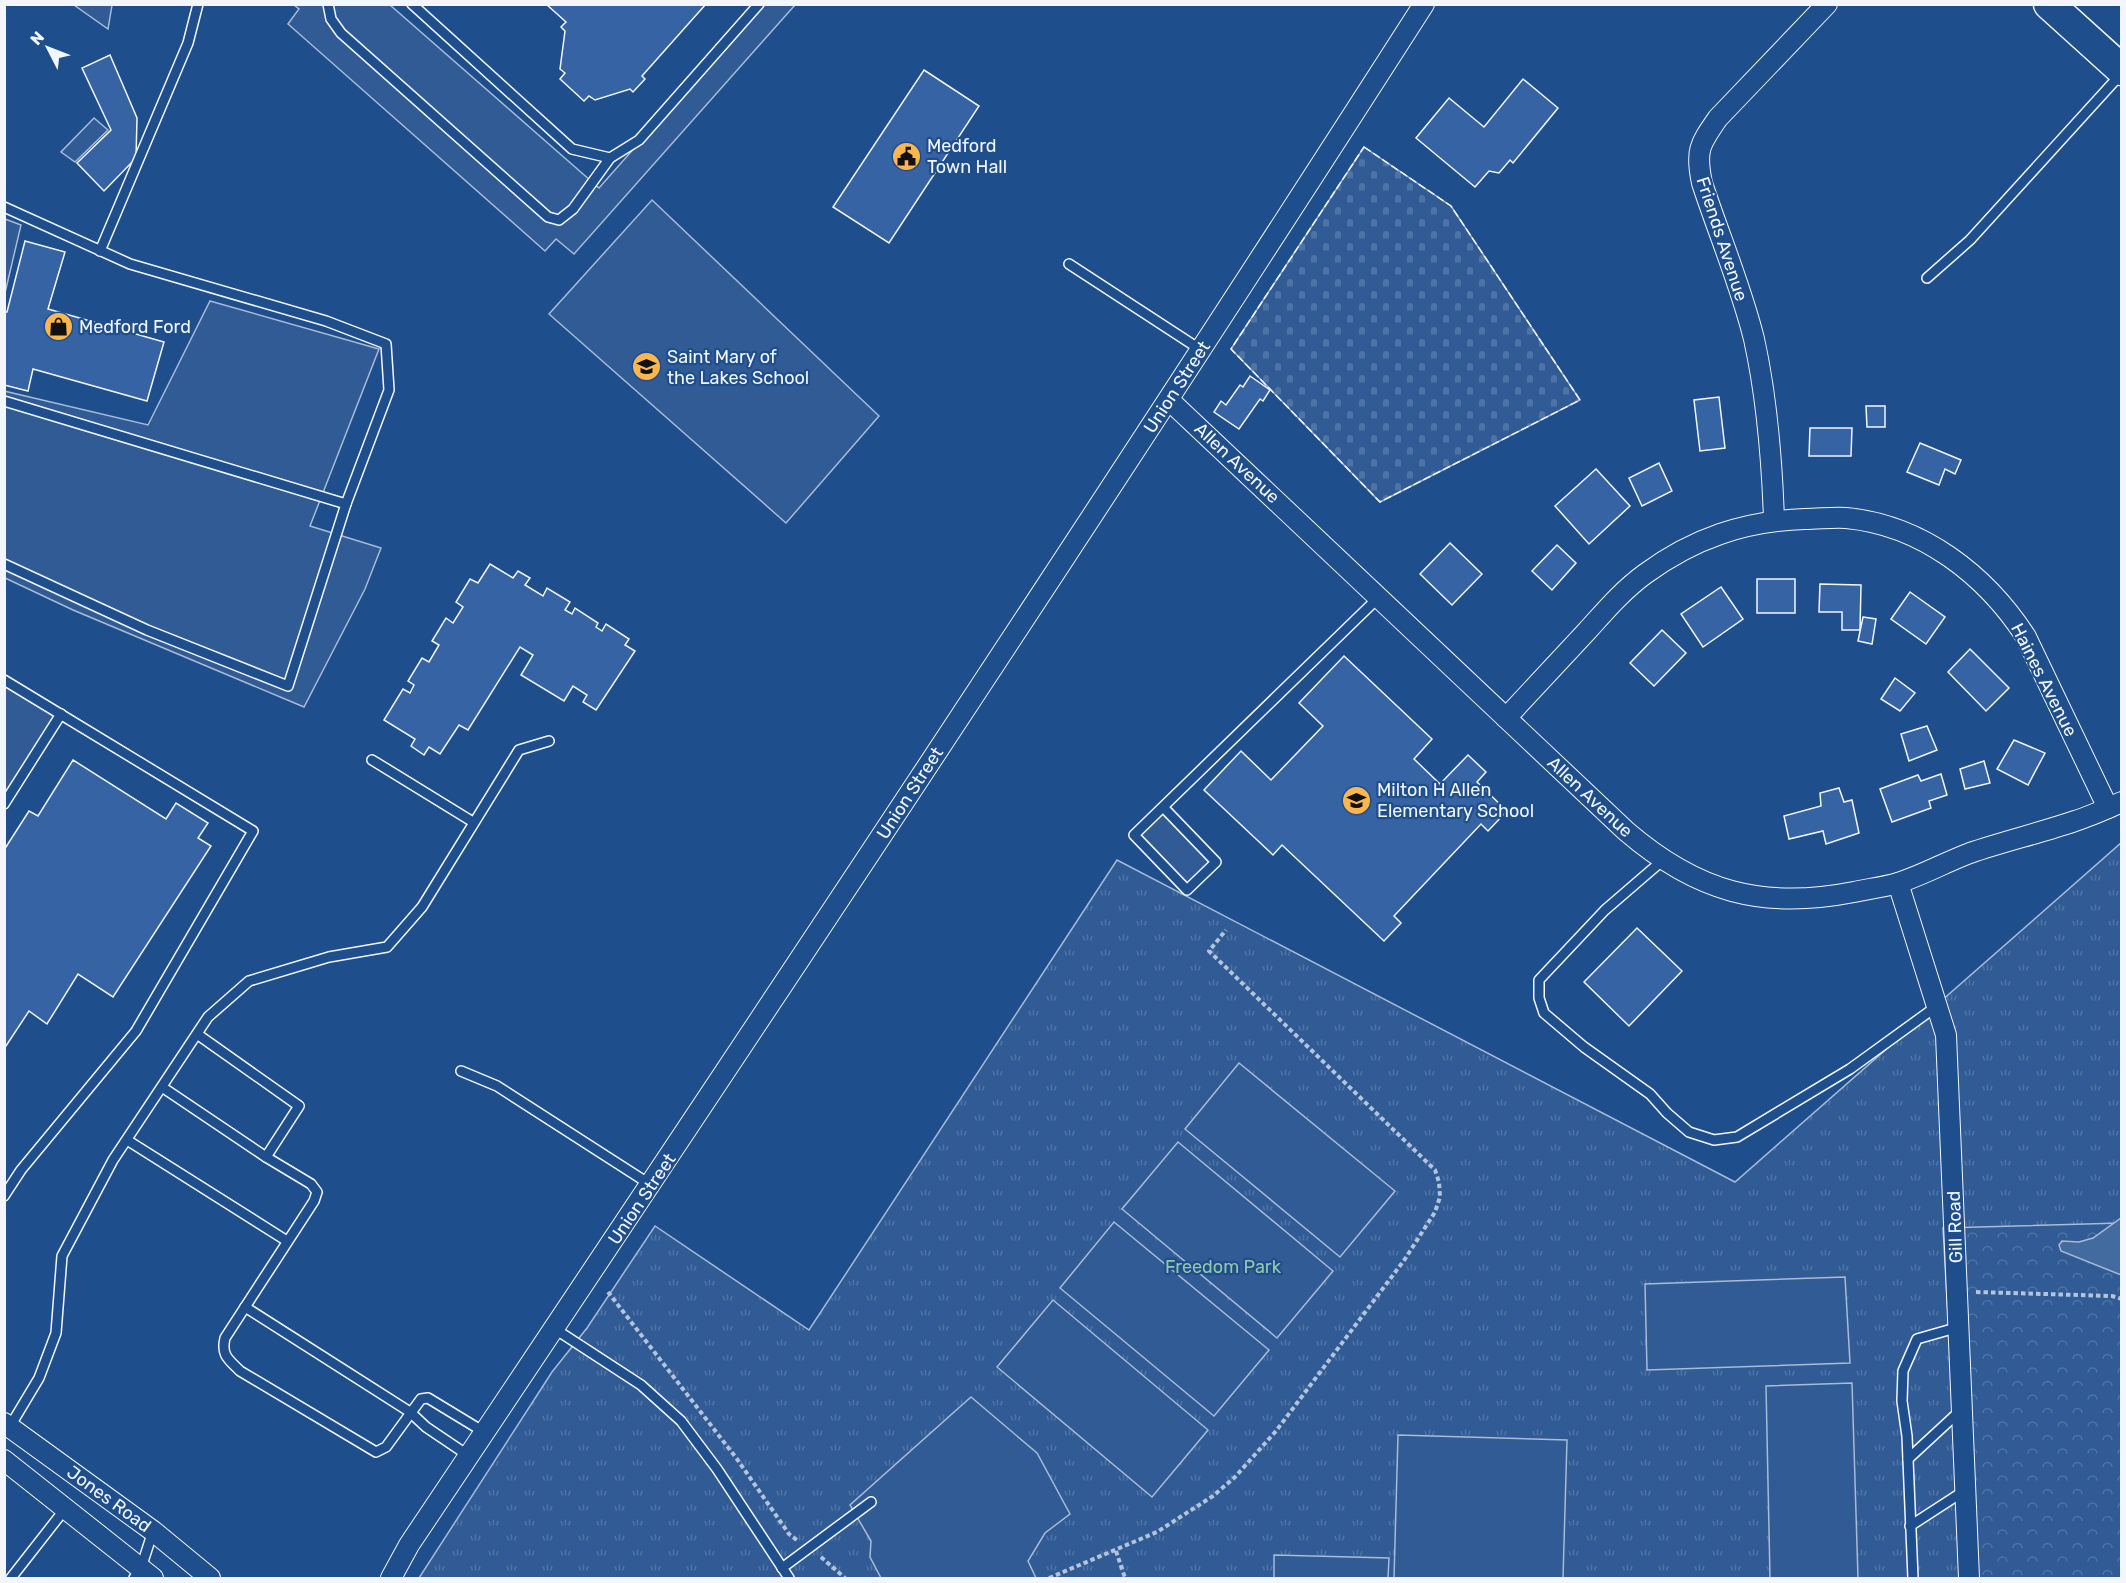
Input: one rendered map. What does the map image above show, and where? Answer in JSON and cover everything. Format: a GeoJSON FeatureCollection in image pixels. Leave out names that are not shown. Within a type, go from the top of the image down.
{"type":"FeatureCollection","features":[{"type":"Feature","properties":{"kind":"main road"},"geometry":{"type":"LineString","coordinates":[[2049,4],[2120,68]]}},
{"type":"Feature","properties":{"kind":"street","name":"Friends Avenue"},"geometry":{"type":"LineString","coordinates":[[1774,520],[1771,456],[1754,338],[1702,183],[1699,169],[1700,148],[1706,134],[1718,118],[1826,5]]}},
{"type":"Feature","properties":{"kind":"street","name":"Union Street"},"geometry":{"type":"LineString","coordinates":[[391,1578],[484,1432],[651,1185],[1169,400],[1420,6]]}},
{"type":"Feature","properties":{"kind":"street","name":"Allen Avenue"},"geometry":{"type":"LineString","coordinates":[[1169,400],[1593,801],[1663,860],[1710,884],[1760,897],[1812,899],[1898,883],[1967,854],[2076,820],[2115,805]]}},
{"type":"Feature","properties":{"kind":"street","name":"Haines Avenue"},"geometry":{"type":"LineString","coordinates":[[1506,718],[1624,591],[1662,562],[1705,539],[1751,524],[1774,520],[1845,518],[1885,526],[1923,541],[1974,575],[2002,604],[2026,637],[2115,805]]}},
{"type":"Feature","properties":{"kind":"street","name":"Gill Road"},"geometry":{"type":"LineString","coordinates":[[1898,883],[1946,1035],[1969,1578]]}},
{"type":"Feature","properties":{"kind":"street","name":"Jones Road"},"geometry":{"type":"LineString","coordinates":[[6,1428],[153,1531],[210,1578]]}},
{"type":"Feature","properties":{"kind":"street","name":"Jones Road"},"geometry":{"type":"LineString","coordinates":[[4,1461],[65,1509],[142,1575]]}},
{"type":"Feature","properties":{"kind":"lane"},"geometry":{"type":"LineString","coordinates":[[100,251],[188,43],[198,4]]}},
{"type":"Feature","properties":{"kind":"lane"},"geometry":{"type":"LineString","coordinates":[[328,4],[332,19],[341,33],[548,217],[559,220],[573,209],[610,158],[639,140],[759,4]]}},
{"type":"Feature","properties":{"kind":"lane"},"geometry":{"type":"LineString","coordinates":[[412,4],[572,149],[610,158]]}},
{"type":"Feature","properties":{"kind":"lane"},"geometry":{"type":"LineString","coordinates":[[1927,278],[1970,240],[2120,68]]}},
{"type":"Feature","properties":{"kind":"lane"},"geometry":{"type":"LineString","coordinates":[[4,207],[130,264],[326,321],[386,344],[389,390],[346,504],[288,686],[147,630],[4,564]]}},
{"type":"Feature","properties":{"kind":"lane"},"geometry":{"type":"LineString","coordinates":[[1069,264],[1201,350]]}},
{"type":"Feature","properties":{"kind":"lane"},"geometry":{"type":"LineString","coordinates":[[4,401],[346,504]]}},
{"type":"Feature","properties":{"kind":"lane"},"geometry":{"type":"LineString","coordinates":[[1163,807],[1216,862],[1187,890],[1134,835],[1378,597]]}},
{"type":"Feature","properties":{"kind":"lane"},"geometry":{"type":"LineString","coordinates":[[4,680],[254,831],[136,1031],[21,1170],[4,1196]]}},
{"type":"Feature","properties":{"kind":"lane"},"geometry":{"type":"LineString","coordinates":[[4,804],[61,714]]}},
{"type":"Feature","properties":{"kind":"lane"},"geometry":{"type":"LineString","coordinates":[[6,1428],[39,1378],[56,1333],[62,1256],[113,1160],[208,1017],[249,981],[329,957],[387,947],[422,907],[519,750],[549,741]]}},
{"type":"Feature","properties":{"kind":"lane"},"geometry":{"type":"LineString","coordinates":[[372,760],[473,822]]}},
{"type":"Feature","properties":{"kind":"lane"},"geometry":{"type":"LineString","coordinates":[[1663,860],[1605,910],[1539,980],[1539,998],[1544,1013],[1584,1047],[1650,1094],[1689,1132],[1714,1140],[1737,1137],[1850,1069],[1937,1006]]}},
{"type":"Feature","properties":{"kind":"lane"},"geometry":{"type":"LineString","coordinates":[[197,1034],[299,1106],[266,1157]]}},
{"type":"Feature","properties":{"kind":"lane"},"geometry":{"type":"LineString","coordinates":[[461,1071],[497,1086],[651,1185]]}},
{"type":"Feature","properties":{"kind":"lane"},"geometry":{"type":"LineString","coordinates":[[162,1087],[266,1157],[311,1184],[316,1192],[314,1201],[225,1338],[223,1348],[227,1358],[240,1371],[376,1452],[386,1448],[410,1412],[421,1400],[428,1398],[484,1432]]}},
{"type":"Feature","properties":{"kind":"lane"},"geometry":{"type":"LineString","coordinates":[[127,1140],[287,1241]]}},
{"type":"Feature","properties":{"kind":"lane"},"geometry":{"type":"LineString","coordinates":[[245,1307],[410,1412],[426,1427],[469,1456]]}},
{"type":"Feature","properties":{"kind":"lane"},"geometry":{"type":"LineString","coordinates":[[1913,1578],[1908,1459],[1902,1401],[1903,1371],[1917,1339],[1959,1327]]}},
{"type":"Feature","properties":{"kind":"lane"},"geometry":{"type":"LineString","coordinates":[[555,1329],[641,1385],[681,1421],[717,1469],[789,1578]]}},
{"type":"Feature","properties":{"kind":"lane"},"geometry":{"type":"LineString","coordinates":[[1908,1459],[1962,1409]]}},
{"type":"Feature","properties":{"kind":"lane"},"geometry":{"type":"LineString","coordinates":[[1910,1526],[1966,1491]]}},
{"type":"Feature","properties":{"kind":"lane"},"geometry":{"type":"LineString","coordinates":[[782,1568],[871,1502]]}},
{"type":"Feature","properties":{"kind":"lane"},"geometry":{"type":"LineString","coordinates":[[12,1578],[65,1509]]}},
{"type":"Feature","properties":{"kind":"lane"},"geometry":{"type":"LineString","coordinates":[[142,1575],[153,1531]]}},
{"type":"Feature","properties":{"kind":"path"},"geometry":{"type":"LineString","coordinates":[[1049,1578],[1157,1532],[1213,1496],[1234,1478],[1276,1431],[1405,1259],[1435,1212],[1440,1197],[1435,1170],[1209,951],[1226,930]]}},
{"type":"Feature","properties":{"kind":"path"},"geometry":{"type":"LineString","coordinates":[[1958,1290],[2112,1296],[2121,1299]]}},
{"type":"Feature","properties":{"kind":"path"},"geometry":{"type":"LineString","coordinates":[[608,1293],[737,1459],[789,1534],[828,1562],[845,1578]]}},
{"type":"Feature","properties":{"kind":"path"},"geometry":{"type":"LineString","coordinates":[[1116,1551],[1125,1578]]}},
{"type":"Feature","properties":{"kind":"green space"},"geometry":{"type":"Polygon","coordinates":[[[1364,147],[1451,206],[1580,400],[1380,502],[1231,349],[1364,147]]]}},
{"type":"Feature","properties":{"kind":"green space","name":"Freedom Park"},"geometry":{"type":"Polygon","coordinates":[[[2121,843],[2121,1578],[419,1578],[552,1372],[587,1328],[655,1226],[809,1330],[1117,860],[1735,1182],[2121,843]]]}},
{"type":"Feature","properties":{"kind":"green space"},"geometry":{"type":"Polygon","coordinates":[[[2121,1223],[2121,1578],[1963,1578],[1943,1228],[2121,1223]]]}},
{"type":"Feature","properties":{"kind":"shaded area"},"geometry":{"type":"Polygon","coordinates":[[[74,5],[112,5],[108,29],[74,5]]]}},
{"type":"Feature","properties":{"kind":"shaded area"},"geometry":{"type":"Polygon","coordinates":[[[294,5],[390,5],[599,188],[761,5],[795,5],[574,254],[556,239],[545,251],[288,24],[299,9],[294,5]]]}},
{"type":"Feature","properties":{"kind":"shaded area"},"geometry":{"type":"Polygon","coordinates":[[[94,118],[108,130],[75,162],[61,152],[94,118]]]}},
{"type":"Feature","properties":{"kind":"shaded area"},"geometry":{"type":"Polygon","coordinates":[[[652,200],[879,416],[786,523],[549,314],[652,200]]]}},
{"type":"Feature","properties":{"kind":"shaded area"},"geometry":{"type":"Polygon","coordinates":[[[5,219],[21,225],[5,293],[5,219]]]}},
{"type":"Feature","properties":{"kind":"shaded area"},"geometry":{"type":"Polygon","coordinates":[[[210,301],[379,349],[310,526],[381,548],[365,589],[304,707],[73,610],[5,578],[4,391],[148,425],[210,301]]]}},
{"type":"Feature","properties":{"kind":"shaded area"},"geometry":{"type":"Polygon","coordinates":[[[5,680],[61,714],[5,804],[5,680]]]}},
{"type":"Feature","properties":{"kind":"shaded area"},"geometry":{"type":"Polygon","coordinates":[[[1163,807],[1216,862],[1187,890],[1134,835],[1163,807]]]}},
{"type":"Feature","properties":{"kind":"shaded area"},"geometry":{"type":"Polygon","coordinates":[[[1239,1063],[1395,1191],[1340,1257],[1185,1129],[1239,1063]]]}},
{"type":"Feature","properties":{"kind":"shaded area"},"geometry":{"type":"Polygon","coordinates":[[[1178,1142],[1333,1271],[1277,1338],[1122,1209],[1178,1142]]]}},
{"type":"Feature","properties":{"kind":"shaded area"},"geometry":{"type":"Polygon","coordinates":[[[2121,1218],[2121,1275],[2061,1251],[2059,1245],[2062,1241],[2079,1242],[2093,1238],[2121,1218]]]}},
{"type":"Feature","properties":{"kind":"shaded area"},"geometry":{"type":"Polygon","coordinates":[[[1114,1222],[1269,1350],[1214,1416],[1060,1288],[1114,1222]]]}},
{"type":"Feature","properties":{"kind":"shaded area"},"geometry":{"type":"Polygon","coordinates":[[[1845,1277],[1850,1363],[1647,1370],[1645,1284],[1845,1277]]]}},
{"type":"Feature","properties":{"kind":"shaded area"},"geometry":{"type":"Polygon","coordinates":[[[1053,1300],[1208,1430],[1152,1497],[997,1367],[1053,1300]]]}},
{"type":"Feature","properties":{"kind":"shaded area"},"geometry":{"type":"Polygon","coordinates":[[[1852,1383],[1858,1578],[1770,1578],[1766,1386],[1852,1383]]]}},
{"type":"Feature","properties":{"kind":"shaded area"},"geometry":{"type":"Polygon","coordinates":[[[971,1397],[1037,1453],[1070,1514],[1045,1533],[1028,1561],[1036,1578],[881,1578],[870,1557],[871,1541],[850,1505],[971,1397]]]}},
{"type":"Feature","properties":{"kind":"shaded area"},"geometry":{"type":"Polygon","coordinates":[[[1398,1435],[1567,1440],[1563,1578],[1394,1578],[1398,1435]]]}},
{"type":"Feature","properties":{"kind":"shaded area"},"geometry":{"type":"Polygon","coordinates":[[[1274,1555],[1389,1558],[1388,1578],[1274,1578],[1274,1555]]]}},
{"type":"Feature","properties":{"kind":"building"},"geometry":{"type":"Polygon","coordinates":[[[546,4],[706,4],[642,76],[645,79],[633,92],[630,89],[595,100],[589,96],[584,101],[560,79],[565,73],[560,69],[565,31],[561,27],[566,22],[546,4]]]}},
{"type":"Feature","properties":{"kind":"building"},"geometry":{"type":"Polygon","coordinates":[[[110,55],[137,118],[136,158],[104,191],[77,163],[111,130],[82,68],[110,55]]]}},
{"type":"Feature","properties":{"kind":"building","name":"Medford Town Hall"},"geometry":{"type":"Polygon","coordinates":[[[924,70],[979,106],[889,243],[833,207],[924,70]]]}},
{"type":"Feature","properties":{"kind":"building"},"geometry":{"type":"Polygon","coordinates":[[[1523,79],[1558,108],[1513,163],[1510,160],[1499,173],[1489,171],[1475,187],[1416,138],[1449,98],[1484,127],[1523,79]]]}},
{"type":"Feature","properties":{"kind":"building","name":"Medford Ford"},"geometry":{"type":"Polygon","coordinates":[[[25,241],[65,252],[48,309],[164,342],[147,401],[33,369],[28,391],[4,385],[4,312],[7,312],[25,241]]]}},
{"type":"Feature","properties":{"kind":"building"},"geometry":{"type":"Polygon","coordinates":[[[1250,376],[1270,390],[1263,401],[1260,399],[1239,429],[1214,412],[1221,401],[1226,405],[1240,385],[1243,387],[1250,376]]]}},
{"type":"Feature","properties":{"kind":"building"},"geometry":{"type":"Polygon","coordinates":[[[1719,397],[1725,448],[1700,451],[1694,400],[1719,397]]]}},
{"type":"Feature","properties":{"kind":"building"},"geometry":{"type":"Polygon","coordinates":[[[1866,406],[1885,406],[1885,427],[1867,427],[1866,406]]]}},
{"type":"Feature","properties":{"kind":"building"},"geometry":{"type":"Polygon","coordinates":[[[1810,428],[1852,428],[1851,456],[1809,456],[1810,428]]]}},
{"type":"Feature","properties":{"kind":"building"},"geometry":{"type":"Polygon","coordinates":[[[1920,443],[1961,460],[1955,474],[1945,469],[1939,485],[1907,472],[1920,443]]]}},
{"type":"Feature","properties":{"kind":"building"},"geometry":{"type":"Polygon","coordinates":[[[1659,463],[1672,491],[1642,506],[1629,478],[1659,463]]]}},
{"type":"Feature","properties":{"kind":"building"},"geometry":{"type":"Polygon","coordinates":[[[1596,469],[1630,506],[1589,544],[1555,506],[1596,469]]]}},
{"type":"Feature","properties":{"kind":"building"},"geometry":{"type":"Polygon","coordinates":[[[1450,543],[1482,574],[1452,605],[1420,574],[1450,543]]]}},
{"type":"Feature","properties":{"kind":"building"},"geometry":{"type":"Polygon","coordinates":[[[1557,545],[1576,563],[1552,590],[1532,571],[1557,545]]]}},
{"type":"Feature","properties":{"kind":"building"},"geometry":{"type":"Polygon","coordinates":[[[490,564],[513,578],[518,571],[530,578],[525,585],[543,596],[547,588],[570,602],[565,610],[572,614],[575,608],[598,623],[596,627],[602,631],[606,624],[629,639],[625,645],[635,651],[596,710],[583,702],[587,695],[573,686],[564,701],[521,675],[533,655],[520,647],[468,730],[459,725],[440,754],[429,747],[424,755],[411,746],[415,739],[384,720],[403,689],[410,693],[414,685],[408,681],[422,658],[429,662],[439,645],[432,641],[446,618],[453,623],[463,607],[456,602],[470,579],[478,583],[490,564]]]}},
{"type":"Feature","properties":{"kind":"building"},"geometry":{"type":"Polygon","coordinates":[[[1757,579],[1795,579],[1795,613],[1757,613],[1757,579]]]}},
{"type":"Feature","properties":{"kind":"building"},"geometry":{"type":"Polygon","coordinates":[[[1820,584],[1861,585],[1860,630],[1842,630],[1842,612],[1819,612],[1820,584]]]}},
{"type":"Feature","properties":{"kind":"building"},"geometry":{"type":"Polygon","coordinates":[[[1721,587],[1743,619],[1703,647],[1681,614],[1721,587]]]}},
{"type":"Feature","properties":{"kind":"building"},"geometry":{"type":"Polygon","coordinates":[[[1910,592],[1945,617],[1926,644],[1891,619],[1910,592]]]}},
{"type":"Feature","properties":{"kind":"building"},"geometry":{"type":"Polygon","coordinates":[[[1863,617],[1876,619],[1872,644],[1858,641],[1863,617]]]}},
{"type":"Feature","properties":{"kind":"building"},"geometry":{"type":"Polygon","coordinates":[[[1662,630],[1686,653],[1654,686],[1630,663],[1662,630]]]}},
{"type":"Feature","properties":{"kind":"building"},"geometry":{"type":"Polygon","coordinates":[[[1970,649],[2009,688],[1986,711],[1948,672],[1970,649]]]}},
{"type":"Feature","properties":{"kind":"building","name":"Milton H Allen Elementary School"},"geometry":{"type":"Polygon","coordinates":[[[1344,656],[1432,739],[1414,759],[1440,784],[1468,755],[1486,772],[1477,782],[1507,811],[1488,831],[1481,824],[1394,916],[1401,923],[1384,941],[1282,845],[1273,855],[1204,790],[1241,751],[1271,780],[1323,726],[1299,703],[1344,656]]]}},
{"type":"Feature","properties":{"kind":"building"},"geometry":{"type":"Polygon","coordinates":[[[1895,678],[1915,693],[1900,711],[1881,699],[1895,678]]]}},
{"type":"Feature","properties":{"kind":"building"},"geometry":{"type":"Polygon","coordinates":[[[1927,726],[1937,750],[1909,761],[1901,734],[1927,726]]]}},
{"type":"Feature","properties":{"kind":"building"},"geometry":{"type":"Polygon","coordinates":[[[2014,740],[2045,753],[2028,785],[1997,769],[2014,740]]]}},
{"type":"Feature","properties":{"kind":"building"},"geometry":{"type":"Polygon","coordinates":[[[73,760],[166,819],[176,803],[208,823],[198,838],[211,846],[113,997],[78,974],[47,1024],[29,1011],[4,1049],[4,850],[29,811],[38,816],[73,760]]]}},
{"type":"Feature","properties":{"kind":"building"},"geometry":{"type":"Polygon","coordinates":[[[1984,761],[1990,783],[1965,789],[1960,769],[1984,761]]]}},
{"type":"Feature","properties":{"kind":"building"},"geometry":{"type":"Polygon","coordinates":[[[1941,774],[1947,795],[1929,801],[1931,808],[1892,822],[1880,789],[1918,775],[1921,781],[1941,774]]]}},
{"type":"Feature","properties":{"kind":"building"},"geometry":{"type":"Polygon","coordinates":[[[1839,788],[1844,802],[1852,800],[1859,833],[1826,844],[1823,831],[1789,839],[1784,816],[1821,806],[1820,793],[1839,788]]]}},
{"type":"Feature","properties":{"kind":"building"},"geometry":{"type":"Polygon","coordinates":[[[1637,928],[1682,971],[1629,1026],[1584,982],[1637,928]]]}},
{"type":"Feature","properties":{"kind":"fence"},"geometry":{"type":"LineString","coordinates":[[1364,147],[1451,206],[1580,400],[1380,502],[1231,349],[1364,147]]}},
{"type":"Feature","properties":{"kind":"place","name":"Medford Town Hall"},"geometry":{"type":"Point","coordinates":[906,156]}},
{"type":"Feature","properties":{"kind":"place","name":"Medford Ford"},"geometry":{"type":"Point","coordinates":[58,327]}},
{"type":"Feature","properties":{"kind":"place","name":"Saint Mary of the Lakes School"},"geometry":{"type":"Point","coordinates":[646,367]}},
{"type":"Feature","properties":{"kind":"place","name":"Milton H Allen Elementary School"},"geometry":{"type":"Point","coordinates":[1356,800]}}]}
